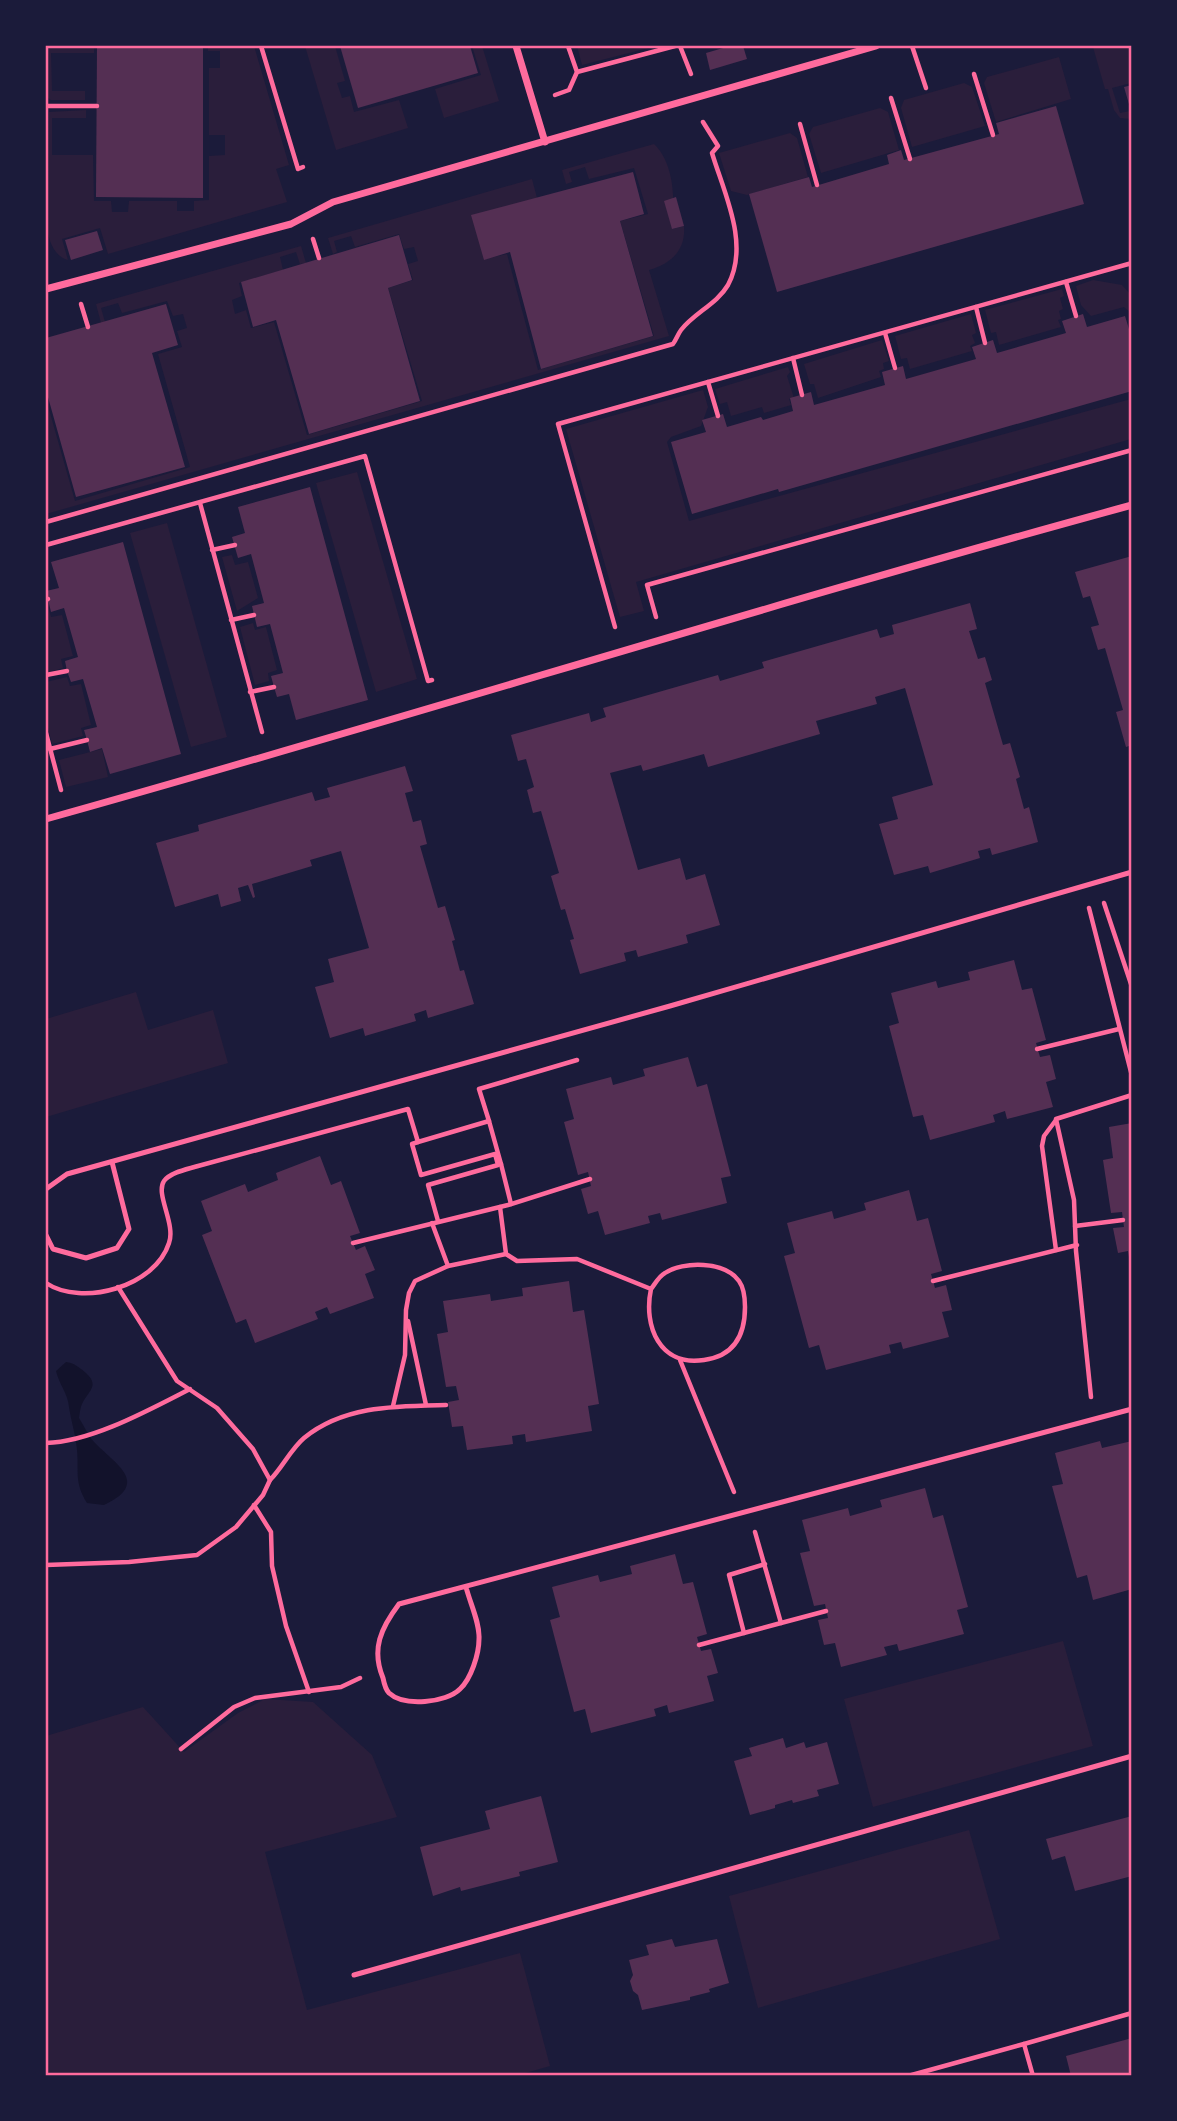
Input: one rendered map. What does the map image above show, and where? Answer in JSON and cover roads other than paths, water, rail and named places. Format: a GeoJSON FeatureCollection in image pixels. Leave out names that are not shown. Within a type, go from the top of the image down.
{"type":"FeatureCollection","features":[{"type":"Feature","properties":{"kind":"street"},"geometry":{"type":"LineString","coordinates":[[516,46],[545,142]]}},
{"type":"Feature","properties":{"kind":"street"},"geometry":{"type":"LineString","coordinates":[[46,289],[291,224],[333,202],[876,46]]}},
{"type":"Feature","properties":{"kind":"street"},"geometry":{"type":"LineString","coordinates":[[46,819],[270,757],[486,691],[1132,505]]}},
{"type":"Feature","properties":{"kind":"lane"},"geometry":{"type":"LineString","coordinates":[[46,1189],[67,1174],[696,999],[1132,872]]}},
{"type":"Feature","properties":{"kind":"lane"},"geometry":{"type":"LineString","coordinates":[[46,1235],[53,1249],[86,1258],[117,1248],[129,1229],[112,1162]]}},
{"type":"Feature","properties":{"kind":"lane"},"geometry":{"type":"LineString","coordinates":[[466,1587],[480,1639],[473,1667],[460,1689],[431,1702],[404,1701],[388,1692],[379,1669],[377,1650],[384,1625],[399,1604],[1132,1409]]}},
{"type":"Feature","properties":{"kind":"lane"},"geometry":{"type":"LineString","coordinates":[[354,1975],[1132,1756]]}}]}
